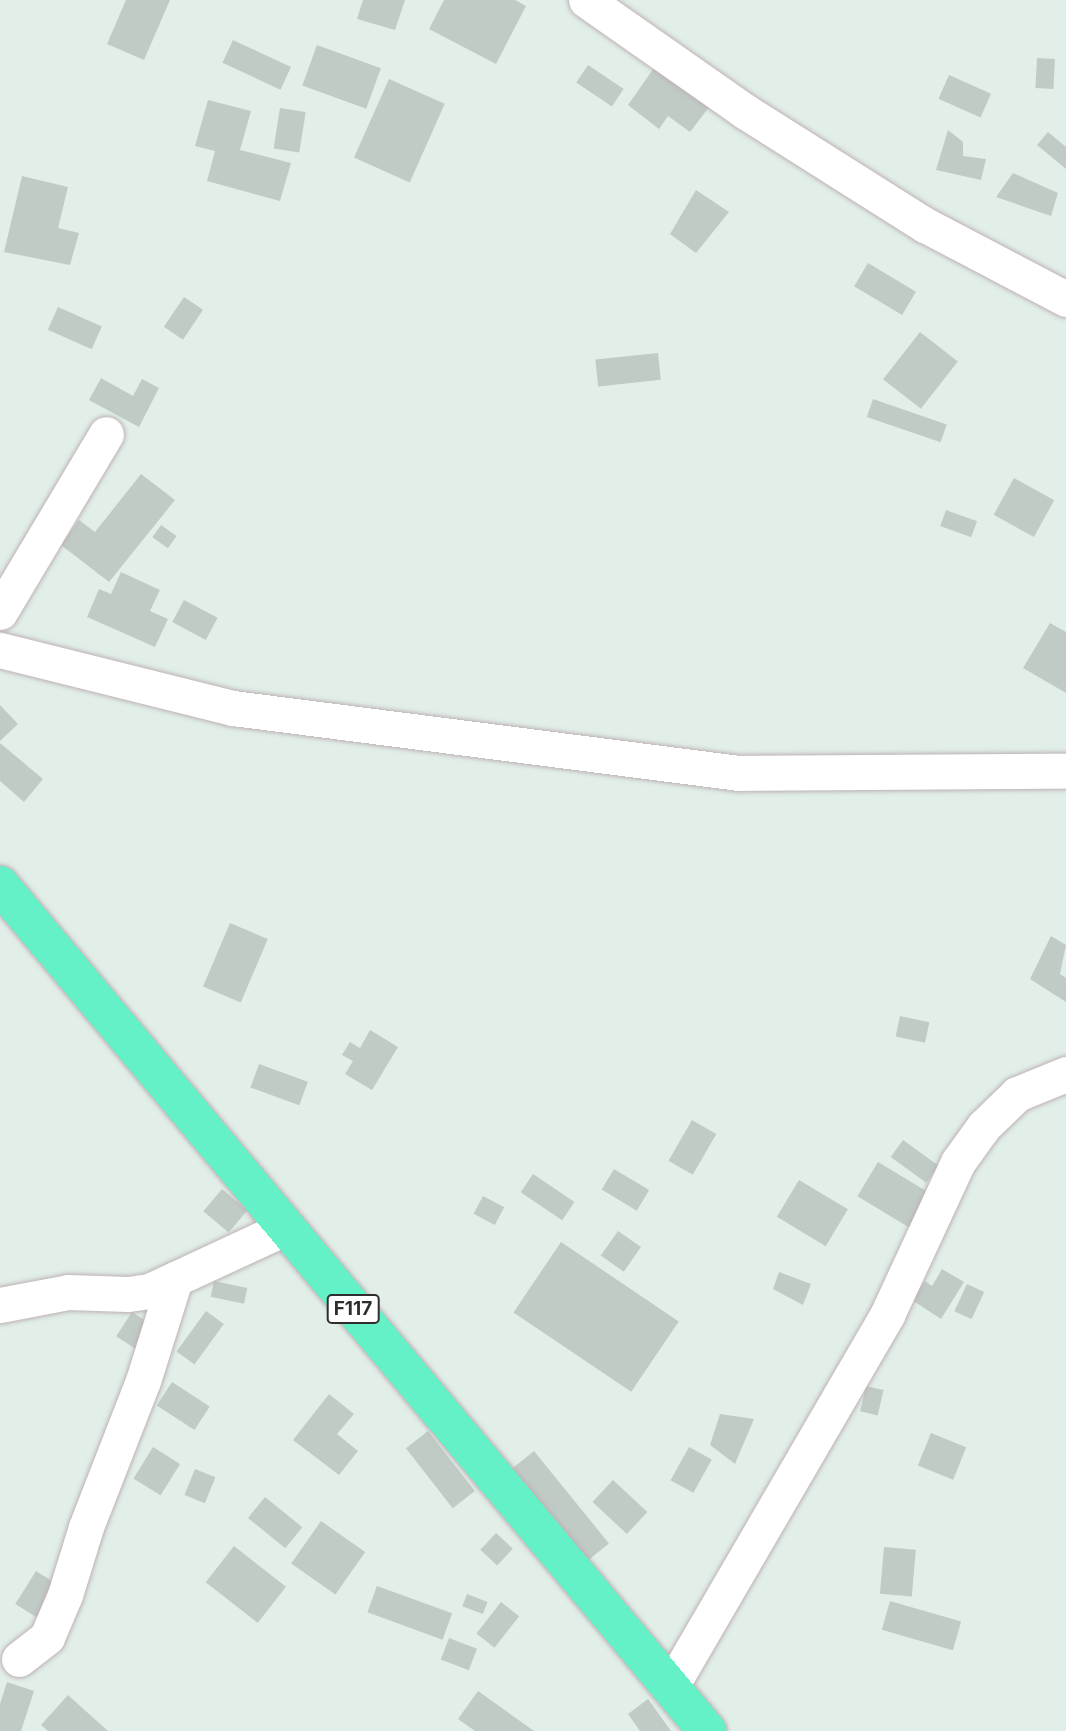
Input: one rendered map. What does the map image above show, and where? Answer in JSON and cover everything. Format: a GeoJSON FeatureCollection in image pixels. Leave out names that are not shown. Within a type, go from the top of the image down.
{"type":"FeatureCollection","features":[{"type":"Feature","properties":{"kind":"main road","name":"F117"},"geometry":{"type":"LineString","coordinates":[[0,885],[707,1731]]}},
{"type":"Feature","properties":{"kind":"street"},"geometry":{"type":"LineString","coordinates":[[586,0],[746,112],[925,225],[1066,299]]}},
{"type":"Feature","properties":{"kind":"street"},"geometry":{"type":"LineString","coordinates":[[0,612],[106,434]]}},
{"type":"Feature","properties":{"kind":"street"},"geometry":{"type":"LineString","coordinates":[[0,650],[233,708],[739,773],[1066,771]]}},
{"type":"Feature","properties":{"kind":"street"},"geometry":{"type":"LineString","coordinates":[[670,1688],[887,1315],[958,1162],[984,1126],[1017,1094],[1066,1074]]}},
{"type":"Feature","properties":{"kind":"street"},"geometry":{"type":"LineString","coordinates":[[0,1306],[68,1292],[128,1294],[149,1290],[285,1228]]}},
{"type":"Feature","properties":{"kind":"street"},"geometry":{"type":"LineString","coordinates":[[19,1659],[47,1637],[65,1595],[86,1527],[143,1381],[174,1279]]}},
{"type":"Feature","properties":{"kind":"building"},"geometry":{"type":"Polygon","coordinates":[[[126,0],[170,0],[144,60],[107,44],[126,0]]]}},
{"type":"Feature","properties":{"kind":"building"},"geometry":{"type":"Polygon","coordinates":[[[363,0],[405,0],[395,30],[357,19],[363,0]]]}},
{"type":"Feature","properties":{"kind":"building"},"geometry":{"type":"Polygon","coordinates":[[[444,0],[515,0],[526,6],[496,64],[429,29],[444,0]]]}},
{"type":"Feature","properties":{"kind":"building"},"geometry":{"type":"Polygon","coordinates":[[[233,40],[291,67],[280,90],[222,63],[233,40]]]}},
{"type":"Feature","properties":{"kind":"building"},"geometry":{"type":"Polygon","coordinates":[[[317,45],[381,68],[366,109],[302,85],[317,45]]]}},
{"type":"Feature","properties":{"kind":"building"},"geometry":{"type":"Polygon","coordinates":[[[1037,58],[1055,59],[1053,89],[1035,88],[1037,58]]]}},
{"type":"Feature","properties":{"kind":"building"},"geometry":{"type":"Polygon","coordinates":[[[588,65],[624,89],[612,106],[576,82],[588,65]]]}},
{"type":"Feature","properties":{"kind":"building"},"geometry":{"type":"Polygon","coordinates":[[[656,65],[710,106],[690,132],[668,116],[659,129],[628,105],[656,65]]]}},
{"type":"Feature","properties":{"kind":"building"},"geometry":{"type":"Polygon","coordinates":[[[949,75],[991,94],[980,117],[938,99],[949,75]]]}},
{"type":"Feature","properties":{"kind":"building"},"geometry":{"type":"Polygon","coordinates":[[[389,79],[445,104],[410,182],[354,158],[389,79]]]}},
{"type":"Feature","properties":{"kind":"building"},"geometry":{"type":"Polygon","coordinates":[[[208,100],[251,111],[240,150],[291,163],[280,201],[207,181],[215,151],[195,146],[208,100]]]}},
{"type":"Feature","properties":{"kind":"building"},"geometry":{"type":"Polygon","coordinates":[[[280,108],[306,112],[299,153],[274,148],[280,108]]]}},
{"type":"Feature","properties":{"kind":"building"},"geometry":{"type":"Polygon","coordinates":[[[948,130],[963,142],[963,156],[986,159],[981,180],[936,170],[948,130]]]}},
{"type":"Feature","properties":{"kind":"building"},"geometry":{"type":"Polygon","coordinates":[[[1048,132],[1066,147],[1066,169],[1037,145],[1048,132]]]}},
{"type":"Feature","properties":{"kind":"building"},"geometry":{"type":"Polygon","coordinates":[[[1013,173],[1058,193],[1051,216],[996,197],[1013,173]]]}},
{"type":"Feature","properties":{"kind":"building"},"geometry":{"type":"Polygon","coordinates":[[[22,176],[68,187],[58,228],[79,233],[70,265],[4,252],[22,176]]]}},
{"type":"Feature","properties":{"kind":"building"},"geometry":{"type":"Polygon","coordinates":[[[696,190],[729,212],[696,253],[670,234],[696,190]]]}},
{"type":"Feature","properties":{"kind":"building"},"geometry":{"type":"Polygon","coordinates":[[[868,263],[916,292],[902,315],[854,286],[868,263]]]}},
{"type":"Feature","properties":{"kind":"building"},"geometry":{"type":"Polygon","coordinates":[[[184,297],[203,310],[183,340],[164,327],[184,297]]]}},
{"type":"Feature","properties":{"kind":"building"},"geometry":{"type":"Polygon","coordinates":[[[58,307],[102,327],[92,349],[48,330],[58,307]]]}},
{"type":"Feature","properties":{"kind":"building"},"geometry":{"type":"Polygon","coordinates":[[[920,332],[958,362],[921,409],[883,379],[920,332]]]}},
{"type":"Feature","properties":{"kind":"building"},"geometry":{"type":"Polygon","coordinates":[[[658,353],[661,380],[598,386],[595,360],[658,353]]]}},
{"type":"Feature","properties":{"kind":"building"},"geometry":{"type":"Polygon","coordinates":[[[101,378],[133,396],[142,379],[159,388],[139,427],[89,400],[101,378]]]}},
{"type":"Feature","properties":{"kind":"building"},"geometry":{"type":"Polygon","coordinates":[[[873,399],[947,424],[941,442],[867,417],[873,399]]]}},
{"type":"Feature","properties":{"kind":"building"},"geometry":{"type":"Polygon","coordinates":[[[141,474],[175,500],[109,582],[61,545],[79,520],[95,532],[141,474]]]}},
{"type":"Feature","properties":{"kind":"building"},"geometry":{"type":"Polygon","coordinates":[[[1014,478],[1054,500],[1034,537],[994,515],[1014,478]]]}},
{"type":"Feature","properties":{"kind":"building"},"geometry":{"type":"Polygon","coordinates":[[[946,510],[977,521],[971,537],[940,526],[946,510]]]}},
{"type":"Feature","properties":{"kind":"building"},"geometry":{"type":"Polygon","coordinates":[[[161,525],[177,536],[168,548],[152,537],[161,525]]]}},
{"type":"Feature","properties":{"kind":"building"},"geometry":{"type":"Polygon","coordinates":[[[121,572],[160,590],[150,611],[168,619],[155,647],[87,617],[99,589],[111,594],[121,572]]]}},
{"type":"Feature","properties":{"kind":"building"},"geometry":{"type":"Polygon","coordinates":[[[184,600],[218,618],[206,640],[172,622],[184,600]]]}},
{"type":"Feature","properties":{"kind":"building"},"geometry":{"type":"Polygon","coordinates":[[[1050,623],[1066,632],[1066,693],[1023,668],[1050,623]]]}},
{"type":"Feature","properties":{"kind":"building"},"geometry":{"type":"Polygon","coordinates":[[[0,705],[18,724],[0,741],[0,705]]]}},
{"type":"Feature","properties":{"kind":"building"},"geometry":{"type":"Polygon","coordinates":[[[0,743],[43,779],[24,802],[0,781],[0,743]]]}},
{"type":"Feature","properties":{"kind":"building"},"geometry":{"type":"Polygon","coordinates":[[[230,923],[268,939],[241,1003],[203,987],[230,923]]]}},
{"type":"Feature","properties":{"kind":"building"},"geometry":{"type":"Polygon","coordinates":[[[1051,936],[1066,945],[1060,974],[1066,978],[1066,1002],[1030,979],[1051,936]]]}},
{"type":"Feature","properties":{"kind":"building"},"geometry":{"type":"Polygon","coordinates":[[[900,1016],[929,1022],[925,1043],[896,1037],[900,1016]]]}},
{"type":"Feature","properties":{"kind":"building"},"geometry":{"type":"Polygon","coordinates":[[[370,1030],[398,1047],[372,1090],[345,1074],[353,1061],[342,1055],[350,1042],[360,1048],[370,1030]]]}},
{"type":"Feature","properties":{"kind":"building"},"geometry":{"type":"Polygon","coordinates":[[[259,1064],[308,1082],[299,1105],[250,1087],[259,1064]]]}},
{"type":"Feature","properties":{"kind":"building"},"geometry":{"type":"Polygon","coordinates":[[[692,1120],[716,1134],[693,1175],[668,1161],[692,1120]]]}},
{"type":"Feature","properties":{"kind":"building"},"geometry":{"type":"Polygon","coordinates":[[[903,1140],[939,1166],[926,1183],[891,1157],[903,1140]]]}},
{"type":"Feature","properties":{"kind":"building"},"geometry":{"type":"Polygon","coordinates":[[[878,1162],[931,1194],[911,1228],[857,1196],[878,1162]]]}},
{"type":"Feature","properties":{"kind":"building"},"geometry":{"type":"Polygon","coordinates":[[[614,1169],[649,1190],[637,1211],[602,1190],[614,1169]]]}},
{"type":"Feature","properties":{"kind":"building"},"geometry":{"type":"Polygon","coordinates":[[[533,1174],[574,1202],[562,1220],[521,1192],[533,1174]]]}},
{"type":"Feature","properties":{"kind":"building"},"geometry":{"type":"Polygon","coordinates":[[[799,1180],[848,1209],[826,1246],[777,1217],[799,1180]]]}},
{"type":"Feature","properties":{"kind":"building"},"geometry":{"type":"Polygon","coordinates":[[[222,1189],[247,1210],[229,1232],[203,1211],[222,1189]]]}},
{"type":"Feature","properties":{"kind":"building"},"geometry":{"type":"Polygon","coordinates":[[[483,1196],[504,1207],[495,1225],[474,1214],[483,1196]]]}},
{"type":"Feature","properties":{"kind":"building"},"geometry":{"type":"Polygon","coordinates":[[[618,1231],[641,1247],[624,1272],[601,1256],[618,1231]]]}},
{"type":"Feature","properties":{"kind":"building"},"geometry":{"type":"Polygon","coordinates":[[[561,1242],[679,1321],[631,1392],[513,1312],[561,1242]]]}},
{"type":"Feature","properties":{"kind":"building"},"geometry":{"type":"Polygon","coordinates":[[[942,1269],[964,1282],[941,1319],[912,1300],[925,1281],[932,1286],[942,1269]]]}},
{"type":"Feature","properties":{"kind":"building"},"geometry":{"type":"Polygon","coordinates":[[[779,1272],[811,1284],[803,1305],[773,1289],[779,1272]]]}},
{"type":"Feature","properties":{"kind":"building"},"geometry":{"type":"Polygon","coordinates":[[[214,1281],[247,1288],[244,1304],[211,1297],[214,1281]]]}},
{"type":"Feature","properties":{"kind":"building"},"geometry":{"type":"Polygon","coordinates":[[[967,1284],[984,1292],[972,1319],[954,1311],[967,1284]]]}},
{"type":"Feature","properties":{"kind":"building"},"geometry":{"type":"Polygon","coordinates":[[[206,1311],[224,1324],[194,1364],[177,1351],[206,1311]]]}},
{"type":"Feature","properties":{"kind":"building"},"geometry":{"type":"Polygon","coordinates":[[[132,1312],[157,1328],[141,1353],[116,1336],[132,1312]]]}},
{"type":"Feature","properties":{"kind":"building"},"geometry":{"type":"Polygon","coordinates":[[[172,1382],[210,1407],[194,1430],[157,1405],[172,1382]]]}},
{"type":"Feature","properties":{"kind":"building"},"geometry":{"type":"Polygon","coordinates":[[[866,1386],[884,1390],[878,1415],[860,1411],[866,1386]]]}},
{"type":"Feature","properties":{"kind":"building"},"geometry":{"type":"Polygon","coordinates":[[[329,1394],[354,1414],[337,1434],[358,1451],[339,1475],[293,1440],[329,1394]]]}},
{"type":"Feature","properties":{"kind":"building"},"geometry":{"type":"Polygon","coordinates":[[[720,1414],[754,1419],[735,1464],[710,1445],[720,1414]]]}},
{"type":"Feature","properties":{"kind":"building"},"geometry":{"type":"Polygon","coordinates":[[[428,1431],[475,1491],[453,1508],[406,1448],[428,1431]]]}},
{"type":"Feature","properties":{"kind":"building"},"geometry":{"type":"Polygon","coordinates":[[[931,1433],[966,1447],[953,1480],[918,1465],[931,1433]]]}},
{"type":"Feature","properties":{"kind":"building"},"geometry":{"type":"Polygon","coordinates":[[[153,1447],[180,1464],[161,1495],[133,1478],[153,1447]]]}},
{"type":"Feature","properties":{"kind":"building"},"geometry":{"type":"Polygon","coordinates":[[[689,1447],[712,1460],[693,1493],[671,1480],[689,1447]]]}},
{"type":"Feature","properties":{"kind":"building"},"geometry":{"type":"Polygon","coordinates":[[[534,1451],[609,1543],[587,1561],[512,1469],[534,1451]]]}},
{"type":"Feature","properties":{"kind":"building"},"geometry":{"type":"Polygon","coordinates":[[[195,1469],[215,1477],[205,1503],[185,1495],[195,1469]]]}},
{"type":"Feature","properties":{"kind":"building"},"geometry":{"type":"Polygon","coordinates":[[[613,1480],[647,1512],[627,1534],[593,1502],[613,1480]]]}},
{"type":"Feature","properties":{"kind":"building"},"geometry":{"type":"Polygon","coordinates":[[[265,1497],[302,1527],[285,1548],[248,1518],[265,1497]]]}},
{"type":"Feature","properties":{"kind":"building"},"geometry":{"type":"Polygon","coordinates":[[[321,1521],[365,1552],[335,1595],[291,1564],[321,1521]]]}},
{"type":"Feature","properties":{"kind":"building"},"geometry":{"type":"Polygon","coordinates":[[[496,1533],[513,1549],[497,1566],[480,1550],[496,1533]]]}},
{"type":"Feature","properties":{"kind":"building"},"geometry":{"type":"Polygon","coordinates":[[[234,1546],[286,1587],[258,1623],[206,1582],[234,1546]]]}},
{"type":"Feature","properties":{"kind":"building"},"geometry":{"type":"Polygon","coordinates":[[[884,1547],[916,1550],[912,1597],[880,1594],[884,1547]]]}},
{"type":"Feature","properties":{"kind":"building"},"geometry":{"type":"Polygon","coordinates":[[[36,1571],[57,1584],[37,1617],[15,1604],[36,1571]]]}},
{"type":"Feature","properties":{"kind":"building"},"geometry":{"type":"Polygon","coordinates":[[[377,1586],[452,1613],[443,1640],[367,1612],[377,1586]]]}},
{"type":"Feature","properties":{"kind":"building"},"geometry":{"type":"Polygon","coordinates":[[[467,1594],[488,1602],[483,1614],[462,1606],[467,1594]]]}},
{"type":"Feature","properties":{"kind":"building"},"geometry":{"type":"Polygon","coordinates":[[[890,1601],[961,1621],[953,1650],[882,1630],[890,1601]]]}},
{"type":"Feature","properties":{"kind":"building"},"geometry":{"type":"Polygon","coordinates":[[[501,1602],[519,1616],[494,1648],[476,1634],[501,1602]]]}},
{"type":"Feature","properties":{"kind":"building"},"geometry":{"type":"Polygon","coordinates":[[[449,1638],[477,1649],[469,1670],[441,1659],[449,1638]]]}},
{"type":"Feature","properties":{"kind":"building"},"geometry":{"type":"Polygon","coordinates":[[[7,1682],[34,1691],[21,1731],[0,1731],[0,1704],[7,1682]]]}},
{"type":"Feature","properties":{"kind":"building"},"geometry":{"type":"Polygon","coordinates":[[[478,1691],[534,1731],[475,1731],[458,1719],[478,1691]]]}},
{"type":"Feature","properties":{"kind":"building"},"geometry":{"type":"Polygon","coordinates":[[[68,1695],[108,1731],[48,1731],[41,1725],[68,1695]]]}},
{"type":"Feature","properties":{"kind":"building"},"geometry":{"type":"Polygon","coordinates":[[[648,1699],[671,1731],[640,1731],[628,1714],[648,1699]]]}}]}
